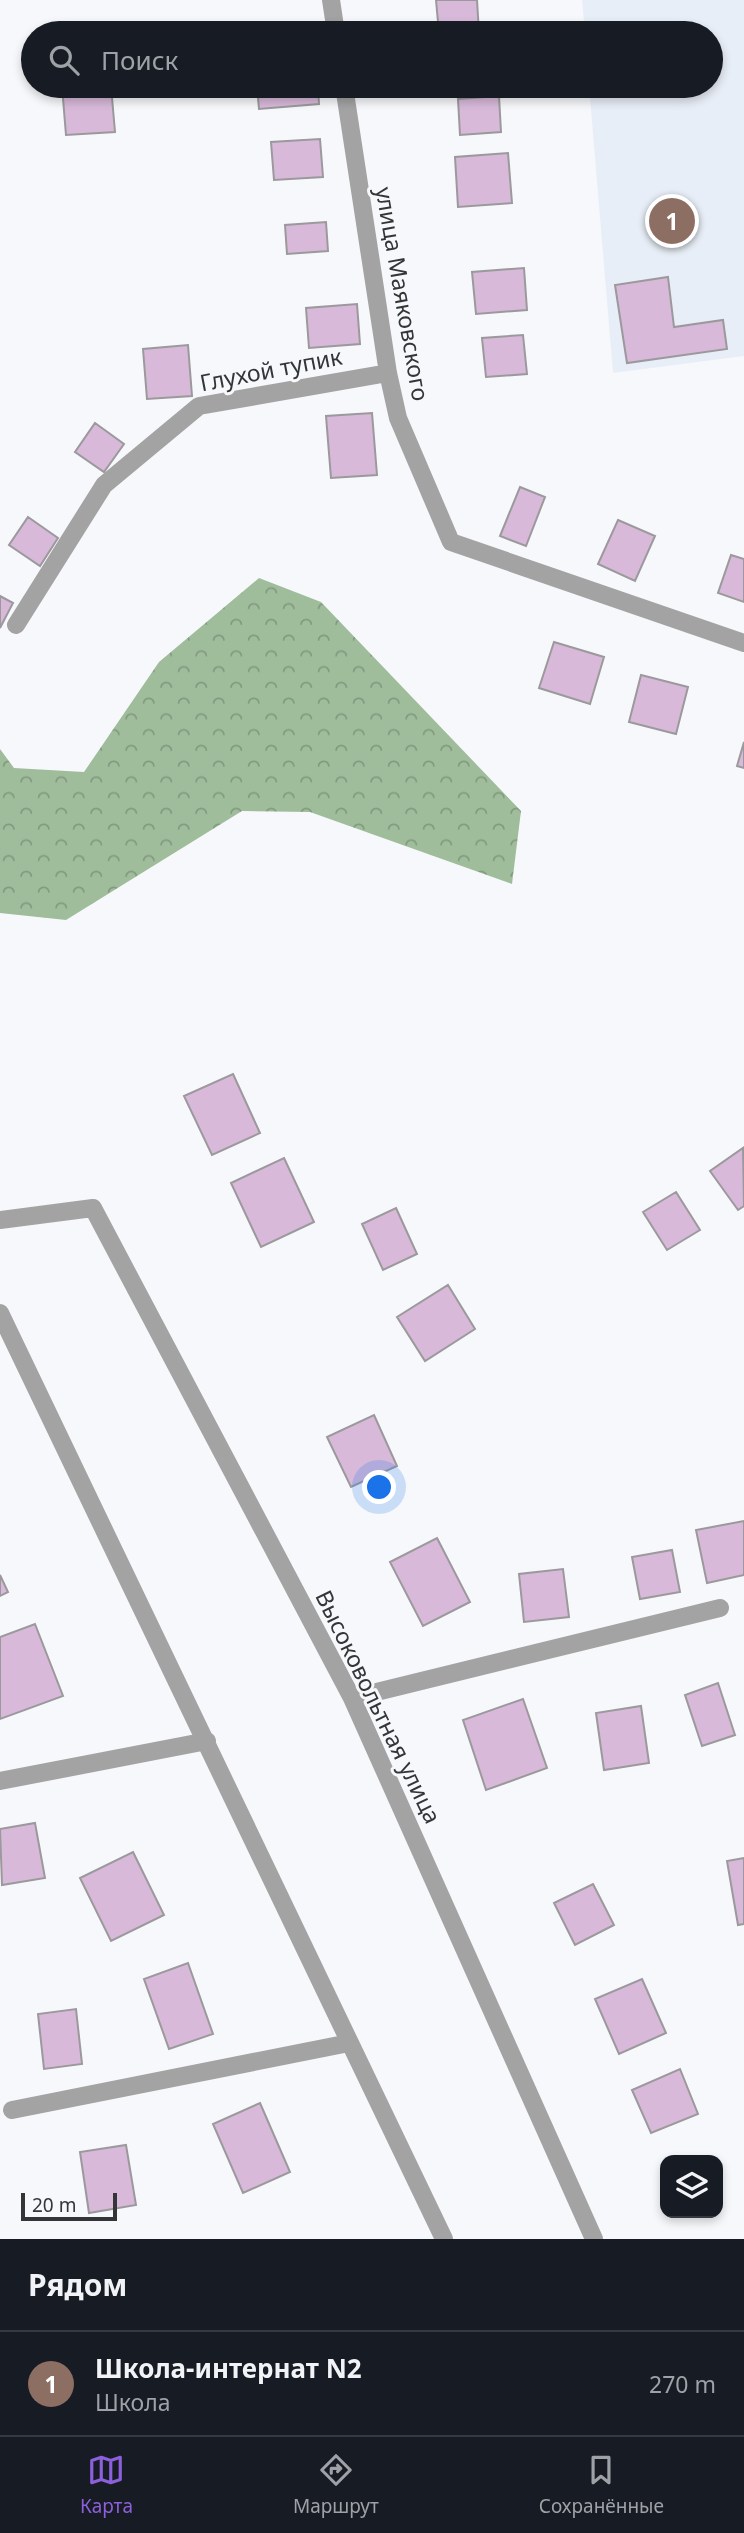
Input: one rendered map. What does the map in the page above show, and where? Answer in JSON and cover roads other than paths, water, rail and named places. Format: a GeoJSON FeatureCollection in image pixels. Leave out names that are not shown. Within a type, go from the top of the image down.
{"type":"FeatureCollection","features":[{"type":"Feature","properties":{"kind":"street"},"geometry":{"type":"LineString","coordinates":[[331,0],[334,21]]}},
{"type":"Feature","properties":{"kind":"street","name":"улица Маяковского"},"geometry":{"type":"LineString","coordinates":[[346,98],[388,373],[398,418],[451,542],[744,643]]}},
{"type":"Feature","properties":{"kind":"street","name":"Глухой тупик"},"geometry":{"type":"LineString","coordinates":[[16,625],[104,485],[199,406],[388,373]]}},
{"type":"Feature","properties":{"kind":"street","name":"Высоковольтная улица"},"geometry":{"type":"LineString","coordinates":[[0,1220],[93,1209],[352,1699],[594,2239]]}},
{"type":"Feature","properties":{"kind":"street"},"geometry":{"type":"LineString","coordinates":[[0,1313],[444,2239]]}},
{"type":"Feature","properties":{"kind":"street"},"geometry":{"type":"LineString","coordinates":[[352,1699],[720,1608]]}},
{"type":"Feature","properties":{"kind":"street"},"geometry":{"type":"LineString","coordinates":[[0,1781],[207,1741]]}},
{"type":"Feature","properties":{"kind":"street"},"geometry":{"type":"LineString","coordinates":[[12,2110],[349,2043]]}},
{"type":"Feature","properties":{"kind":"place","name":"Школа-интернат N2"},"geometry":{"type":"Point","coordinates":[672,221]}}]}
